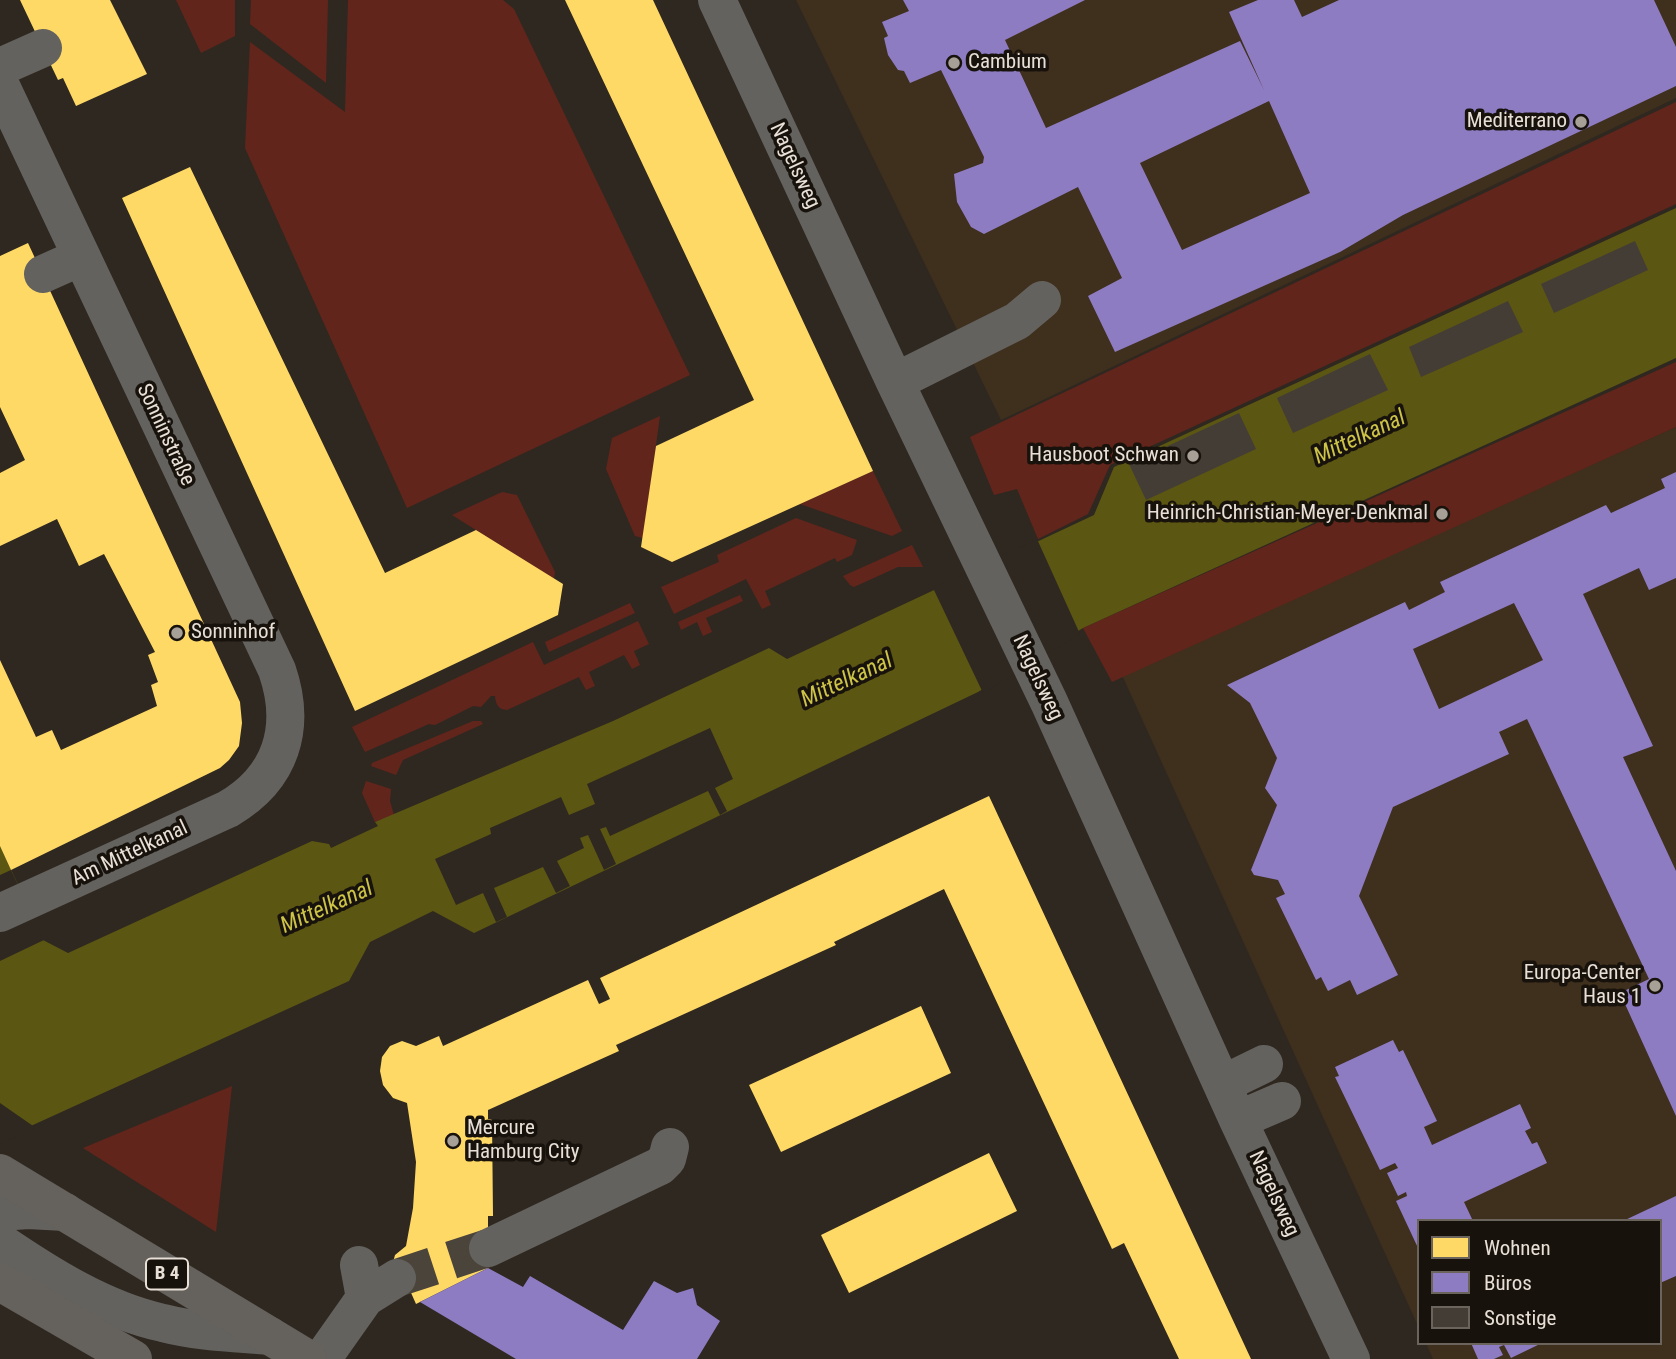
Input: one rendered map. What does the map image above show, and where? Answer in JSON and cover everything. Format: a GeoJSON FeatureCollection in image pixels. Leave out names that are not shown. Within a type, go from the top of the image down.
{"type":"FeatureCollection","features":[{"type":"Feature","properties":{"kind":"main road","name":"B 4"},"geometry":{"type":"LineString","coordinates":[[0,1173],[308,1359]]}},
{"type":"Feature","properties":{"kind":"main road"},"geometry":{"type":"LineString","coordinates":[[0,1282],[133,1359]]}},
{"type":"Feature","properties":{"kind":"street","name":"Nagelsweg"},"geometry":{"type":"LineString","coordinates":[[717,0],[895,382],[977,550],[1238,1120],[1351,1359]]}},
{"type":"Feature","properties":{"kind":"street"},"geometry":{"type":"LineString","coordinates":[[0,67],[43,48]]}},
{"type":"Feature","properties":{"kind":"street","name":"Sonninstraße"},"geometry":{"type":"LineString","coordinates":[[0,84],[282,684],[286,713],[281,746],[257,789]]}},
{"type":"Feature","properties":{"kind":"street"},"geometry":{"type":"LineString","coordinates":[[43,274],[81,257]]}},
{"type":"Feature","properties":{"kind":"street"},"geometry":{"type":"LineString","coordinates":[[895,382],[1017,321],[1042,300]]}},
{"type":"Feature","properties":{"kind":"street","name":"Am Mittelkanal"},"geometry":{"type":"LineString","coordinates":[[13,908],[228,809],[257,789]]}},
{"type":"Feature","properties":{"kind":"street"},"geometry":{"type":"LineString","coordinates":[[1223,1084],[1264,1065]]}},
{"type":"Feature","properties":{"kind":"street"},"geometry":{"type":"LineString","coordinates":[[1238,1120],[1282,1101]]}},
{"type":"Feature","properties":{"kind":"street"},"geometry":{"type":"LineString","coordinates":[[488,1248],[660,1167],[667,1159],[670,1147]]}},
{"type":"Feature","properties":{"kind":"street"},"geometry":{"type":"LineString","coordinates":[[0,1212],[65,1212]]}},
{"type":"Feature","properties":{"kind":"street"},"geometry":{"type":"LineString","coordinates":[[0,1242],[63,1282],[136,1315],[186,1328],[270,1336]]}},
{"type":"Feature","properties":{"kind":"street"},"geometry":{"type":"LineString","coordinates":[[322,1359],[362,1281],[397,1278]]}},
{"type":"Feature","properties":{"kind":"shaded area"},"geometry":{"type":"Polygon","coordinates":[[[176,0],[235,0],[235,36],[201,53],[176,0]]]}},
{"type":"Feature","properties":{"kind":"shaded area"},"geometry":{"type":"Polygon","coordinates":[[[251,0],[328,0],[326,83],[250,24],[251,0]]]}},
{"type":"Feature","properties":{"kind":"shaded area"},"geometry":{"type":"Polygon","coordinates":[[[348,0],[503,0],[514,9],[690,375],[407,508],[245,148],[250,42],[345,112],[348,0]]]}},
{"type":"Feature","properties":{"kind":"shaded area"},"geometry":{"type":"Polygon","coordinates":[[[796,0],[1676,0],[1676,98],[1001,420],[796,0]]]}},
{"type":"Feature","properties":{"kind":"shaded area"},"geometry":{"type":"Polygon","coordinates":[[[1676,102],[1676,204],[1110,465],[1088,514],[1038,539],[1017,489],[994,495],[970,437],[1676,102]]]}},
{"type":"Feature","properties":{"kind":"shaded area"},"geometry":{"type":"Polygon","coordinates":[[[1676,362],[1676,427],[1112,682],[1083,628],[1676,362]]]}},
{"type":"Feature","properties":{"kind":"shaded area"},"geometry":{"type":"Polygon","coordinates":[[[660,416],[643,538],[635,536],[606,469],[612,438],[660,416]]]}},
{"type":"Feature","properties":{"kind":"shaded area"},"geometry":{"type":"Polygon","coordinates":[[[1676,427],[1676,1359],[1433,1359],[1427,1345],[1662,1345],[1662,1219],[1417,1219],[1417,1324],[1122,675],[1676,427]]]}},
{"type":"Feature","properties":{"kind":"shaded area"},"geometry":{"type":"Polygon","coordinates":[[[873,471],[902,531],[892,536],[800,504],[873,471]]]}},
{"type":"Feature","properties":{"kind":"shaded area"},"geometry":{"type":"Polygon","coordinates":[[[502,492],[517,495],[555,572],[554,579],[452,515],[502,492]]]}},
{"type":"Feature","properties":{"kind":"shaded area"},"geometry":{"type":"Polygon","coordinates":[[[796,518],[857,540],[852,555],[837,562],[835,558],[765,591],[771,605],[762,609],[746,579],[674,614],[661,587],[719,562],[717,555],[796,518]]]}},
{"type":"Feature","properties":{"kind":"shaded area"},"geometry":{"type":"Polygon","coordinates":[[[912,545],[923,567],[898,567],[854,587],[843,576],[912,545]]]}},
{"type":"Feature","properties":{"kind":"shaded area"},"geometry":{"type":"Polygon","coordinates":[[[740,595],[743,601],[706,618],[712,632],[703,636],[697,622],[681,630],[678,622],[740,595]]]}},
{"type":"Feature","properties":{"kind":"shaded area"},"geometry":{"type":"Polygon","coordinates":[[[630,603],[635,613],[549,652],[545,642],[630,603]]]}},
{"type":"Feature","properties":{"kind":"shaded area"},"geometry":{"type":"Polygon","coordinates":[[[638,621],[649,644],[634,651],[640,665],[632,669],[624,655],[589,672],[595,686],[586,690],[579,677],[507,710],[500,708],[495,696],[491,696],[481,707],[473,706],[435,725],[429,724],[365,752],[352,727],[533,642],[544,665],[638,621]]]}},
{"type":"Feature","properties":{"kind":"shaded area"},"geometry":{"type":"Polygon","coordinates":[[[473,721],[481,721],[483,724],[403,760],[396,775],[371,766],[372,763],[473,721]]]}},
{"type":"Feature","properties":{"kind":"shaded area"},"geometry":{"type":"Polygon","coordinates":[[[366,781],[391,789],[390,801],[394,815],[375,822],[362,793],[366,781]]]}},
{"type":"Feature","properties":{"kind":"shaded area"},"geometry":{"type":"Polygon","coordinates":[[[232,1086],[216,1232],[83,1148],[232,1086]]]}},
{"type":"Feature","properties":{"kind":"water","name":"Mittelkanal"},"geometry":{"type":"Polygon","coordinates":[[[1676,208],[1676,358],[1083,628],[978,692],[474,933],[433,911],[370,942],[349,981],[0,1140],[0,845],[43,940],[68,953],[312,841],[329,844],[331,848],[378,826],[375,822],[613,721],[769,648],[787,659],[1094,515],[1114,467],[1676,208]]]}},
{"type":"Feature","properties":{"kind":"pier"},"geometry":{"type":"Polygon","coordinates":[[[1037,539],[1080,634],[983,693],[933,588],[1037,539]]]}},
{"type":"Feature","properties":{"kind":"pier"},"geometry":{"type":"Polygon","coordinates":[[[710,728],[733,779],[715,788],[727,811],[720,815],[708,791],[610,836],[606,827],[600,829],[616,864],[604,870],[588,835],[580,838],[584,848],[557,861],[570,886],[556,893],[543,867],[494,888],[507,917],[496,922],[483,893],[456,905],[435,859],[491,834],[490,828],[561,797],[569,815],[595,804],[587,784],[710,728]]]}},
{"type":"Feature","properties":{"kind":"pier"},"geometry":{"type":"Polygon","coordinates":[[[11,870],[44,940],[0,961],[0,875],[11,870]]]}},
{"type":"Feature","properties":{"kind":"pier"},"geometry":{"type":"Polygon","coordinates":[[[0,1103],[36,1128],[0,1144],[0,1103]]]}},
{"type":"Feature","properties":{"kind":"building: Wohnen"},"geometry":{"type":"Polygon","coordinates":[[[20,0],[110,0],[147,74],[76,106],[63,78],[58,80],[20,0]]]}},
{"type":"Feature","properties":{"kind":"building: Wohnen"},"geometry":{"type":"Polygon","coordinates":[[[565,0],[653,0],[873,471],[672,562],[641,547],[656,446],[754,400],[565,0]]]}},
{"type":"Feature","properties":{"kind":"building: Wohnen"},"geometry":{"type":"Polygon","coordinates":[[[190,167],[385,573],[476,530],[563,584],[558,615],[355,711],[122,198],[190,167]]]}},
{"type":"Feature","properties":{"kind":"building: Wohnen","name":"Sonninhof"},"geometry":{"type":"Polygon","coordinates":[[[28,243],[240,702],[242,723],[239,746],[220,768],[11,870],[0,846],[0,660],[36,737],[52,730],[61,750],[157,706],[151,685],[158,682],[148,655],[155,652],[104,554],[79,566],[57,519],[0,546],[0,473],[25,460],[0,407],[0,256],[28,243]]]}},
{"type":"Feature","properties":{"kind":"building: Wohnen"},"geometry":{"type":"Polygon","coordinates":[[[989,796],[1251,1359],[1179,1359],[1124,1243],[1112,1249],[944,889],[834,942],[836,945],[616,1045],[619,1051],[488,1110],[488,1119],[492,1120],[493,1216],[488,1216],[488,1268],[416,1304],[408,1286],[392,1266],[395,1255],[406,1246],[413,1208],[416,1162],[407,1103],[393,1098],[383,1085],[380,1071],[382,1057],[390,1046],[402,1041],[416,1046],[439,1036],[443,1046],[588,980],[599,1004],[610,999],[600,978],[989,796]]]}},
{"type":"Feature","properties":{"kind":"building: Wohnen"},"geometry":{"type":"Polygon","coordinates":[[[921,1006],[951,1073],[781,1152],[749,1085],[921,1006]]]}},
{"type":"Feature","properties":{"kind":"building: Wohnen"},"geometry":{"type":"Polygon","coordinates":[[[989,1153],[1017,1211],[849,1293],[821,1235],[989,1153]]]}},
{"type":"Feature","properties":{"kind":"building: Büros"},"geometry":{"type":"Polygon","coordinates":[[[903,0],[1085,0],[1005,40],[1046,128],[1240,41],[1264,90],[1229,12],[1258,0],[1294,0],[1302,17],[1339,0],[1654,0],[1676,47],[1676,86],[1403,215],[1340,252],[1115,352],[1088,296],[1122,278],[1078,187],[984,234],[971,227],[957,202],[954,174],[983,163],[984,157],[941,70],[910,83],[904,71],[898,70],[888,55],[884,38],[888,36],[882,22],[909,11],[903,0]],[[1269,101],[1140,163],[1182,250],[1310,193],[1269,101]]]}},
{"type":"Feature","properties":{"kind":"building: Büros"},"geometry":{"type":"Polygon","coordinates":[[[1676,472],[1676,578],[1649,590],[1639,568],[1583,594],[1653,746],[1623,757],[1676,871],[1676,1116],[1620,993],[1649,979],[1527,719],[1499,732],[1509,754],[1393,807],[1359,896],[1398,975],[1357,995],[1350,980],[1328,991],[1321,977],[1316,980],[1276,898],[1285,894],[1278,880],[1254,875],[1251,870],[1277,805],[1265,788],[1277,758],[1250,703],[1227,685],[1405,602],[1409,610],[1445,592],[1440,582],[1606,505],[1611,513],[1665,488],[1661,479],[1676,472]],[[1514,603],[1413,649],[1439,709],[1543,660],[1514,603]]]}},
{"type":"Feature","properties":{"kind":"building: Büros"},"geometry":{"type":"Polygon","coordinates":[[[1393,1040],[1399,1052],[1403,1050],[1437,1121],[1424,1127],[1432,1145],[1520,1104],[1531,1128],[1525,1131],[1532,1144],[1537,1142],[1547,1163],[1464,1202],[1472,1219],[1417,1219],[1417,1246],[1396,1201],[1407,1196],[1406,1192],[1398,1196],[1387,1173],[1398,1168],[1395,1163],[1380,1170],[1335,1077],[1339,1076],[1335,1067],[1393,1040]]]}},
{"type":"Feature","properties":{"kind":"building: Büros"},"geometry":{"type":"Polygon","coordinates":[[[1676,1196],[1676,1276],[1662,1282],[1662,1219],[1627,1219],[1676,1196]]]}},
{"type":"Feature","properties":{"kind":"building: Büros"},"geometry":{"type":"Polygon","coordinates":[[[488,1268],[523,1287],[530,1276],[623,1330],[654,1281],[677,1293],[693,1288],[697,1305],[720,1321],[697,1359],[516,1359],[420,1302],[488,1268]]]}},
{"type":"Feature","properties":{"kind":"building: Büros"},"geometry":{"type":"Polygon","coordinates":[[[1472,1345],[1504,1345],[1499,1347],[1503,1355],[1494,1359],[1478,1359],[1472,1345]]]}},
{"type":"Feature","properties":{"kind":"building: Büros"},"geometry":{"type":"Polygon","coordinates":[[[1504,1345],[1538,1345],[1511,1358],[1504,1345]]]}},
{"type":"Feature","properties":{"kind":"building: Sonstige"},"geometry":{"type":"Polygon","coordinates":[[[1635,241],[1648,270],[1554,313],[1541,284],[1635,241]]]}},
{"type":"Feature","properties":{"kind":"building: Sonstige"},"geometry":{"type":"Polygon","coordinates":[[[1508,301],[1523,332],[1421,377],[1409,347],[1508,301]]]}},
{"type":"Feature","properties":{"kind":"building: Sonstige"},"geometry":{"type":"Polygon","coordinates":[[[1370,354],[1388,390],[1293,433],[1277,398],[1370,354]]]}},
{"type":"Feature","properties":{"kind":"building: Sonstige","name":"Hausboot Schwan"},"geometry":{"type":"Polygon","coordinates":[[[1239,413],[1256,449],[1146,500],[1129,464],[1239,413]]]}},
{"type":"Feature","properties":{"kind":"tunnel"},"geometry":{"type":"LineString","coordinates":[[397,1278],[488,1248]]}},
{"type":"Feature","properties":{"kind":"place","name":"Cambium"},"geometry":{"type":"Point","coordinates":[954,63]}},
{"type":"Feature","properties":{"kind":"place","name":"Mediterrano"},"geometry":{"type":"Point","coordinates":[1581,122]}},
{"type":"Feature","properties":{"kind":"place","name":"Hausboot Schwan"},"geometry":{"type":"Point","coordinates":[1193,456]}},
{"type":"Feature","properties":{"kind":"place","name":"Heinrich-Christian-Meyer-Denkmal"},"geometry":{"type":"Point","coordinates":[1442,514]}},
{"type":"Feature","properties":{"kind":"place","name":"Sonninhof"},"geometry":{"type":"Point","coordinates":[177,633]}},
{"type":"Feature","properties":{"kind":"place","name":"Europa-Center Haus 1"},"geometry":{"type":"Point","coordinates":[1655,986]}},
{"type":"Feature","properties":{"kind":"place","name":"Mercure Hamburg City"},"geometry":{"type":"Point","coordinates":[453,1141]}}]}
